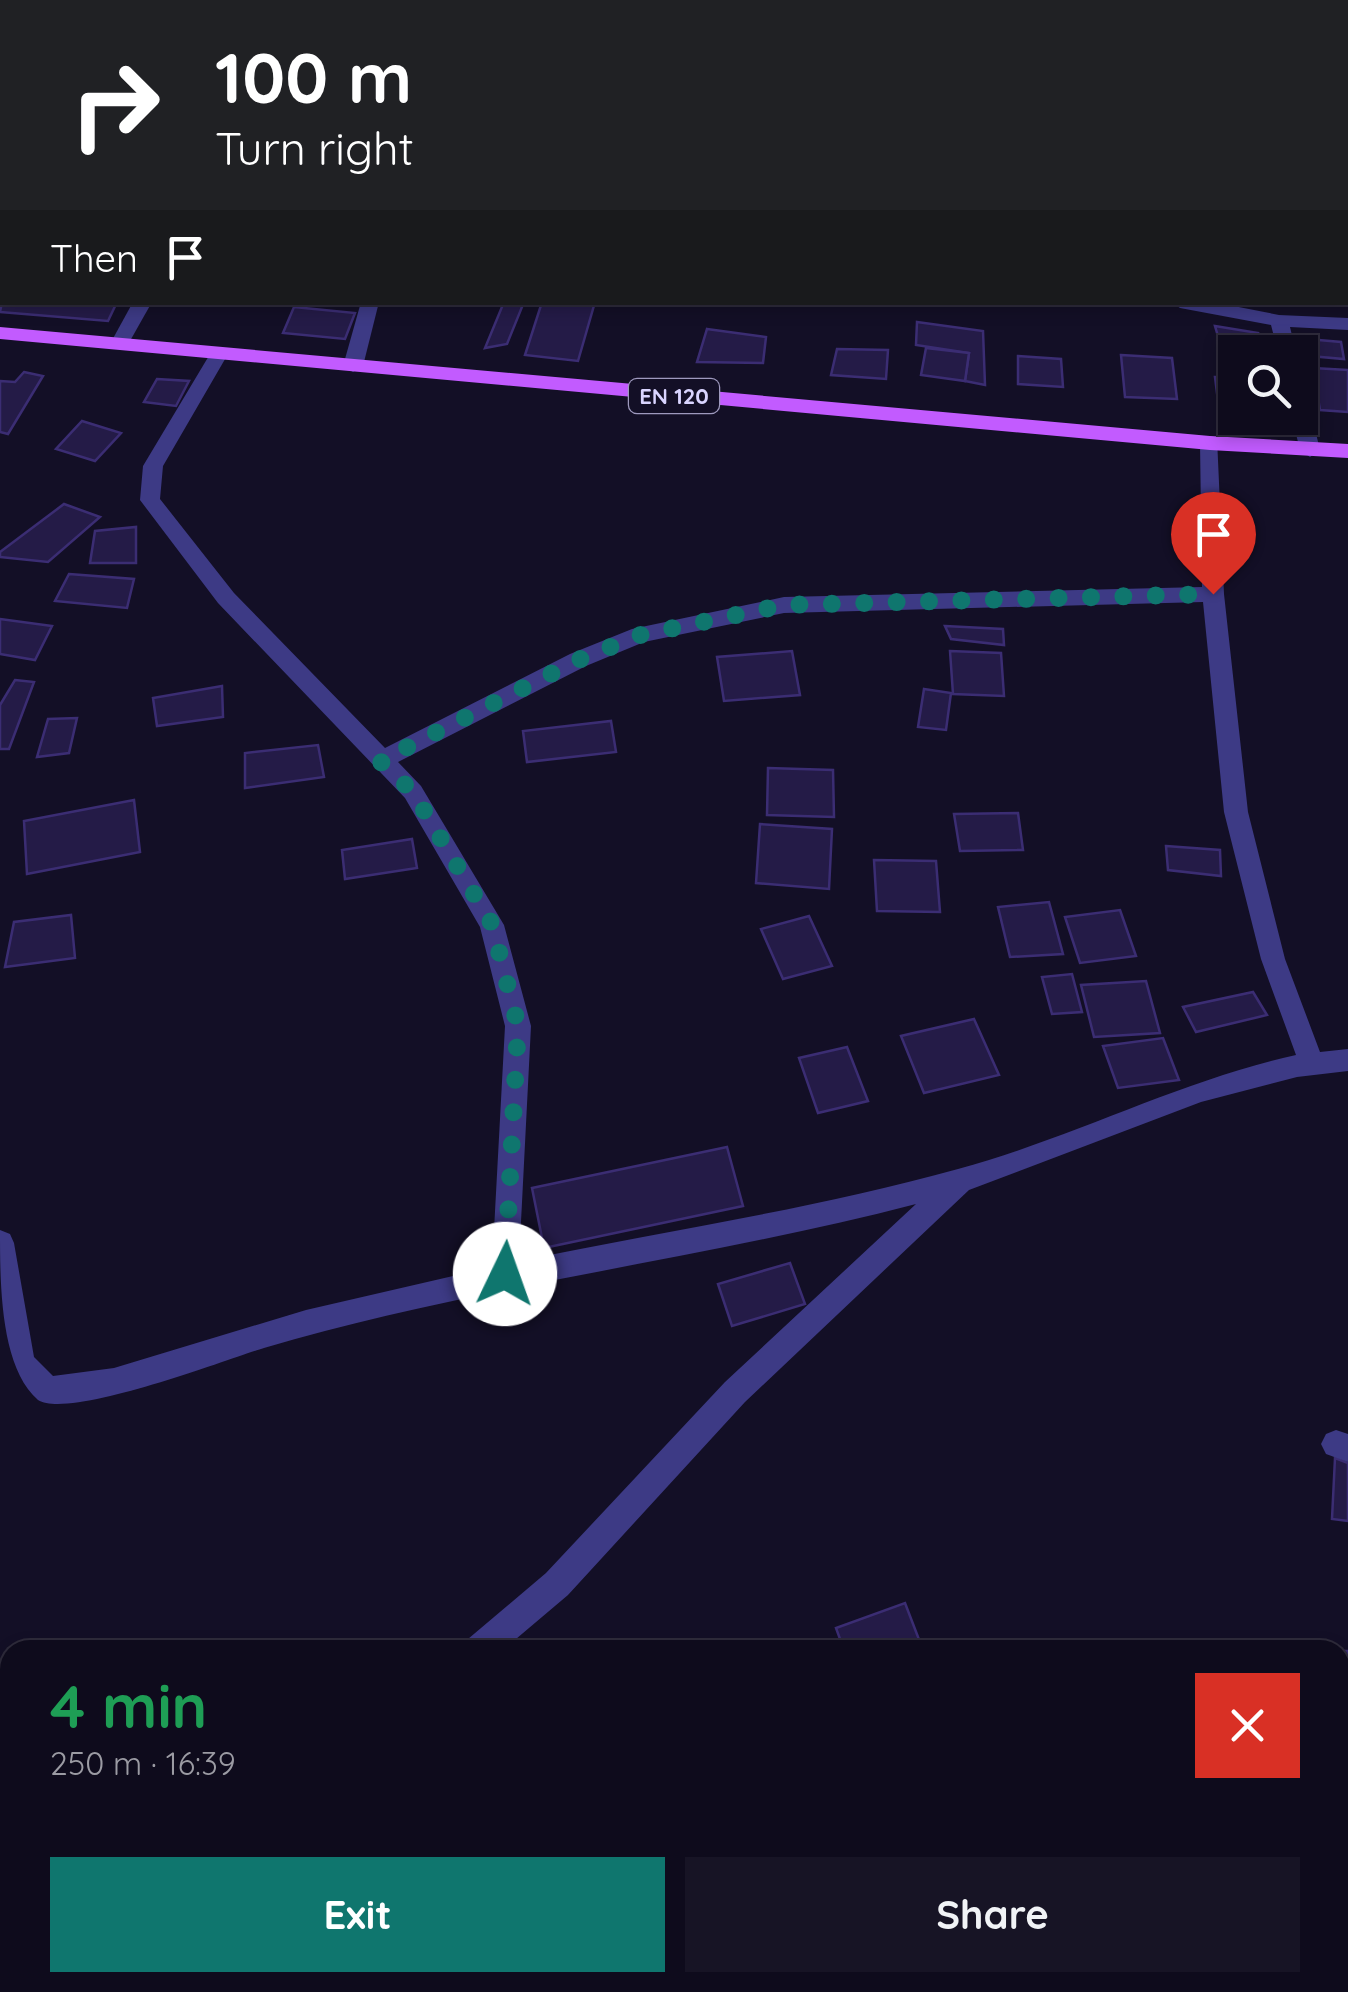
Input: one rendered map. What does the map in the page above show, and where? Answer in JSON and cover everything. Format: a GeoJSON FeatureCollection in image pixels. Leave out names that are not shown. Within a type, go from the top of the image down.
{"type":"FeatureCollection","features":[{"type":"Feature","properties":{"kind":"main road","name":"EN 120"},"geometry":{"type":"LineString","coordinates":[[0,333],[1210,443],[1348,451]]}},
{"type":"Feature","properties":{"kind":"street"},"geometry":{"type":"LineString","coordinates":[[119,344],[141,305]]}},
{"type":"Feature","properties":{"kind":"street"},"geometry":{"type":"LineString","coordinates":[[353,366],[369,305]]}},
{"type":"Feature","properties":{"kind":"street"},"geometry":{"type":"LineString","coordinates":[[1196,305],[1279,321],[1348,324]]}},
{"type":"Feature","properties":{"kind":"street"},"geometry":{"type":"LineString","coordinates":[[1279,321],[1283,335]]}},
{"type":"Feature","properties":{"kind":"street"},"geometry":{"type":"LineString","coordinates":[[220,354],[153,466],[150,500],[226,598],[413,792],[492,924],[518,1026],[505,1274]]}},
{"type":"Feature","properties":{"kind":"street"},"geometry":{"type":"LineString","coordinates":[[1306,435],[1310,450]]}},
{"type":"Feature","properties":{"kind":"street"},"geometry":{"type":"LineString","coordinates":[[1210,443],[1213,594],[1236,812],[1273,959],[1311,1062]]}},
{"type":"Feature","properties":{"kind":"street"},"geometry":{"type":"LineString","coordinates":[[380,761],[578,660],[640,635],[784,605],[1213,594]]}},
{"type":"Feature","properties":{"kind":"street"},"geometry":{"type":"LineString","coordinates":[[0,1243],[21,1364],[47,1390],[87,1390],[288,1327],[505,1274],[712,1236],[960,1181],[1058,1150],[1208,1087],[1311,1062],[1348,1060]]}},
{"type":"Feature","properties":{"kind":"street"},"geometry":{"type":"LineString","coordinates":[[491,1640],[556,1584],[736,1392],[960,1181]]}},
{"type":"Feature","properties":{"kind":"building"},"geometry":{"type":"Polygon","coordinates":[[[1,305],[116,305],[108,321],[0,312],[1,305]]]}},
{"type":"Feature","properties":{"kind":"building"},"geometry":{"type":"Polygon","coordinates":[[[503,305],[523,305],[507,344],[485,348],[503,305]]]}},
{"type":"Feature","properties":{"kind":"building"},"geometry":{"type":"Polygon","coordinates":[[[541,305],[594,305],[578,361],[525,355],[541,305]]]}},
{"type":"Feature","properties":{"kind":"building"},"geometry":{"type":"Polygon","coordinates":[[[294,307],[355,313],[345,339],[283,333],[294,307]]]}},
{"type":"Feature","properties":{"kind":"building"},"geometry":{"type":"Polygon","coordinates":[[[917,322],[983,331],[985,385],[965,381],[969,353],[916,345],[917,322]]]}},
{"type":"Feature","properties":{"kind":"building"},"geometry":{"type":"Polygon","coordinates":[[[1215,326],[1258,333],[1258,335],[1218,336],[1215,326]]]}},
{"type":"Feature","properties":{"kind":"building"},"geometry":{"type":"Polygon","coordinates":[[[707,329],[766,337],[763,363],[697,362],[707,329]]]}},
{"type":"Feature","properties":{"kind":"building"},"geometry":{"type":"Polygon","coordinates":[[[1318,340],[1341,342],[1344,359],[1318,357],[1318,340]]]}},
{"type":"Feature","properties":{"kind":"building"},"geometry":{"type":"Polygon","coordinates":[[[926,348],[969,353],[965,381],[921,375],[926,348]]]}},
{"type":"Feature","properties":{"kind":"building"},"geometry":{"type":"Polygon","coordinates":[[[837,349],[888,350],[886,379],[831,375],[837,349]]]}},
{"type":"Feature","properties":{"kind":"building"},"geometry":{"type":"Polygon","coordinates":[[[1121,355],[1172,358],[1177,399],[1125,397],[1121,355]]]}},
{"type":"Feature","properties":{"kind":"building"},"geometry":{"type":"Polygon","coordinates":[[[1018,356],[1061,359],[1063,387],[1018,384],[1018,356]]]}},
{"type":"Feature","properties":{"kind":"building"},"geometry":{"type":"Polygon","coordinates":[[[1318,368],[1348,370],[1348,412],[1320,410],[1318,368]]]}},
{"type":"Feature","properties":{"kind":"building"},"geometry":{"type":"Polygon","coordinates":[[[24,372],[43,376],[8,434],[0,432],[0,381],[15,382],[24,372]]]}},
{"type":"Feature","properties":{"kind":"building"},"geometry":{"type":"Polygon","coordinates":[[[157,379],[189,381],[176,406],[144,402],[157,379]]]}},
{"type":"Feature","properties":{"kind":"building"},"geometry":{"type":"Polygon","coordinates":[[[82,421],[121,433],[95,461],[56,449],[82,421]]]}},
{"type":"Feature","properties":{"kind":"building"},"geometry":{"type":"Polygon","coordinates":[[[64,504],[100,517],[48,562],[0,557],[0,552],[64,504]]]}},
{"type":"Feature","properties":{"kind":"building"},"geometry":{"type":"Polygon","coordinates":[[[136,527],[136,563],[90,563],[95,531],[136,527]]]}},
{"type":"Feature","properties":{"kind":"building"},"geometry":{"type":"Polygon","coordinates":[[[69,574],[134,579],[127,608],[55,601],[69,574]]]}},
{"type":"Feature","properties":{"kind":"building"},"geometry":{"type":"Polygon","coordinates":[[[0,619],[52,626],[35,660],[0,654],[0,619]]]}},
{"type":"Feature","properties":{"kind":"building"},"geometry":{"type":"Polygon","coordinates":[[[945,626],[1003,629],[1004,645],[951,639],[945,626]]]}},
{"type":"Feature","properties":{"kind":"building"},"geometry":{"type":"Polygon","coordinates":[[[792,651],[800,695],[724,701],[717,657],[792,651]]]}},
{"type":"Feature","properties":{"kind":"building"},"geometry":{"type":"Polygon","coordinates":[[[950,651],[1001,653],[1004,696],[953,694],[950,651]]]}},
{"type":"Feature","properties":{"kind":"building"},"geometry":{"type":"Polygon","coordinates":[[[15,680],[34,682],[9,749],[0,749],[0,705],[15,680]]]}},
{"type":"Feature","properties":{"kind":"building"},"geometry":{"type":"Polygon","coordinates":[[[222,686],[223,717],[157,726],[153,698],[222,686]]]}},
{"type":"Feature","properties":{"kind":"building"},"geometry":{"type":"Polygon","coordinates":[[[924,689],[951,693],[946,730],[918,727],[924,689]]]}},
{"type":"Feature","properties":{"kind":"building"},"geometry":{"type":"Polygon","coordinates":[[[77,718],[69,753],[37,757],[48,719],[77,718]]]}},
{"type":"Feature","properties":{"kind":"building"},"geometry":{"type":"Polygon","coordinates":[[[611,721],[616,752],[527,762],[523,731],[611,721]]]}},
{"type":"Feature","properties":{"kind":"building"},"geometry":{"type":"Polygon","coordinates":[[[318,745],[324,777],[245,788],[245,753],[318,745]]]}},
{"type":"Feature","properties":{"kind":"building"},"geometry":{"type":"Polygon","coordinates":[[[768,768],[833,770],[834,817],[767,815],[768,768]]]}},
{"type":"Feature","properties":{"kind":"building"},"geometry":{"type":"Polygon","coordinates":[[[134,800],[140,852],[27,874],[24,821],[134,800]]]}},
{"type":"Feature","properties":{"kind":"building"},"geometry":{"type":"Polygon","coordinates":[[[1018,813],[1023,850],[960,851],[954,814],[1018,813]]]}},
{"type":"Feature","properties":{"kind":"building"},"geometry":{"type":"Polygon","coordinates":[[[760,824],[832,829],[829,889],[756,883],[760,824]]]}},
{"type":"Feature","properties":{"kind":"building"},"geometry":{"type":"Polygon","coordinates":[[[412,839],[417,868],[345,879],[342,850],[412,839]]]}},
{"type":"Feature","properties":{"kind":"building"},"geometry":{"type":"Polygon","coordinates":[[[1166,846],[1220,850],[1221,876],[1168,870],[1166,846]]]}},
{"type":"Feature","properties":{"kind":"building"},"geometry":{"type":"Polygon","coordinates":[[[874,860],[936,861],[940,912],[877,911],[874,860]]]}},
{"type":"Feature","properties":{"kind":"building"},"geometry":{"type":"Polygon","coordinates":[[[1049,902],[1063,954],[1010,957],[998,907],[1049,902]]]}},
{"type":"Feature","properties":{"kind":"building"},"geometry":{"type":"Polygon","coordinates":[[[1120,910],[1136,956],[1080,963],[1065,917],[1120,910]]]}},
{"type":"Feature","properties":{"kind":"building"},"geometry":{"type":"Polygon","coordinates":[[[71,915],[75,958],[5,967],[14,922],[71,915]]]}},
{"type":"Feature","properties":{"kind":"building"},"geometry":{"type":"Polygon","coordinates":[[[809,916],[832,966],[783,979],[761,929],[809,916]]]}},
{"type":"Feature","properties":{"kind":"building"},"geometry":{"type":"Polygon","coordinates":[[[1072,974],[1082,1012],[1052,1014],[1042,977],[1072,974]]]}},
{"type":"Feature","properties":{"kind":"building"},"geometry":{"type":"Polygon","coordinates":[[[1146,981],[1160,1033],[1094,1037],[1081,985],[1146,981]]]}},
{"type":"Feature","properties":{"kind":"building"},"geometry":{"type":"Polygon","coordinates":[[[1253,992],[1267,1015],[1196,1032],[1183,1007],[1253,992]]]}},
{"type":"Feature","properties":{"kind":"building"},"geometry":{"type":"Polygon","coordinates":[[[974,1019],[999,1075],[924,1093],[901,1036],[974,1019]]]}},
{"type":"Feature","properties":{"kind":"building"},"geometry":{"type":"Polygon","coordinates":[[[1163,1038],[1179,1080],[1118,1088],[1103,1046],[1163,1038]]]}},
{"type":"Feature","properties":{"kind":"building"},"geometry":{"type":"Polygon","coordinates":[[[847,1047],[868,1101],[818,1113],[799,1058],[847,1047]]]}},
{"type":"Feature","properties":{"kind":"building"},"geometry":{"type":"Polygon","coordinates":[[[727,1147],[743,1206],[544,1248],[532,1188],[727,1147]]]}},
{"type":"Feature","properties":{"kind":"building"},"geometry":{"type":"Polygon","coordinates":[[[790,1263],[805,1304],[732,1326],[718,1284],[790,1263]]]}},
{"type":"Feature","properties":{"kind":"building"},"geometry":{"type":"Polygon","coordinates":[[[1335,1458],[1348,1463],[1348,1521],[1332,1519],[1335,1458]]]}},
{"type":"Feature","properties":{"kind":"building"},"geometry":{"type":"Polygon","coordinates":[[[905,1603],[919,1640],[840,1640],[836,1628],[905,1603]]]}},
{"type":"Feature","properties":{"kind":"route"},"geometry":{"type":"LineString","coordinates":[[505,1274],[518,1026],[492,924],[413,792],[380,761],[578,660],[640,635],[784,605],[1213,594]]}}]}
